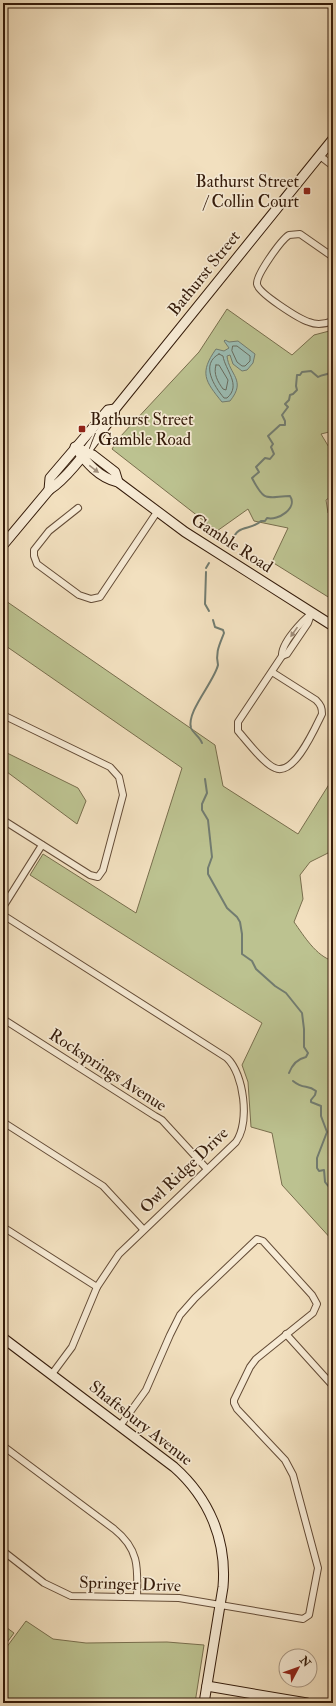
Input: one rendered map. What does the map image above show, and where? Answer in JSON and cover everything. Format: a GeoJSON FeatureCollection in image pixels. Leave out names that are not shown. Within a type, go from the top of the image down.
{"type":"FeatureCollection","features":[{"type":"Feature","properties":{"kind":"main road","name":"Bathurst Street"},"geometry":{"type":"LineString","coordinates":[[3,545],[48,490],[58,484],[84,454],[114,415],[115,409],[333,139]]}},
{"type":"Feature","properties":{"kind":"main road","name":"Bathurst Street"},"geometry":{"type":"LineString","coordinates":[[48,490],[50,478],[75,447],[108,410],[115,409]]}},
{"type":"Feature","properties":{"kind":"main road","name":"Gamble Road"},"geometry":{"type":"LineString","coordinates":[[75,447],[84,454],[88,464],[108,480],[118,482],[156,512],[202,543],[333,626]]}},
{"type":"Feature","properties":{"kind":"main road","name":"Shaftsbury Avenue"},"geometry":{"type":"LineString","coordinates":[[3,1338],[180,1472],[190,1482],[204,1501],[215,1524],[222,1552],[224,1578],[204,1703]]}},
{"type":"Feature","properties":{"kind":"main road"},"geometry":{"type":"LineString","coordinates":[[207,1686],[307,1703]]}},
{"type":"Feature","properties":{"kind":"street"},"geometry":{"type":"LineString","coordinates":[[320,156],[333,166]]}},
{"type":"Feature","properties":{"kind":"street"},"geometry":{"type":"LineString","coordinates":[[333,257],[300,234],[289,235],[259,275],[257,284],[260,291],[299,318],[315,323],[333,321]]}},
{"type":"Feature","properties":{"kind":"street"},"geometry":{"type":"LineString","coordinates":[[78,508],[49,532],[34,550],[34,556],[37,564],[79,594],[91,599],[100,596],[156,512]]}},
{"type":"Feature","properties":{"kind":"street"},"geometry":{"type":"LineString","coordinates":[[272,672],[316,700],[321,706],[322,710],[322,714],[308,741],[292,765],[285,769],[275,769],[268,763],[238,731],[238,722],[282,656],[282,651],[293,632],[312,612]]}},
{"type":"Feature","properties":{"kind":"street"},"geometry":{"type":"LineString","coordinates":[[3,715],[110,767],[119,777],[123,795],[103,870],[98,877],[90,876],[3,820]]}},
{"type":"Feature","properties":{"kind":"street"},"geometry":{"type":"LineString","coordinates":[[3,907],[42,845]]}},
{"type":"Feature","properties":{"kind":"street","name":"Owl Ridge Drive"},"geometry":{"type":"LineString","coordinates":[[3,916],[221,1054],[231,1062],[240,1081],[244,1116],[243,1128],[236,1142],[143,1229],[119,1254],[97,1287],[72,1347],[52,1374]]}},
{"type":"Feature","properties":{"kind":"street","name":"Rocksprings Avenue"},"geometry":{"type":"LineString","coordinates":[[3,1019],[162,1120],[207,1169]]}},
{"type":"Feature","properties":{"kind":"street"},"geometry":{"type":"LineString","coordinates":[[3,1122],[104,1186],[143,1229]]}},
{"type":"Feature","properties":{"kind":"street"},"geometry":{"type":"LineString","coordinates":[[3,1227],[97,1287]]}},
{"type":"Feature","properties":{"kind":"street"},"geometry":{"type":"LineString","coordinates":[[120,1426],[146,1390],[180,1315],[257,1240],[263,1241],[316,1300],[313,1313],[286,1334],[333,1386]]}},
{"type":"Feature","properties":{"kind":"street","name":"Springer Drive"},"geometry":{"type":"LineString","coordinates":[[3,1551],[44,1583],[71,1596],[179,1598],[302,1620],[309,1615],[318,1568],[293,1475],[284,1460],[234,1404],[234,1400],[250,1367],[256,1359],[286,1334]]}},
{"type":"Feature","properties":{"kind":"street"},"geometry":{"type":"LineString","coordinates":[[3,1446],[114,1529],[127,1541],[132,1548],[138,1566],[137,1597]]}},
{"type":"Feature","properties":{"kind":"green space"},"geometry":{"type":"Polygon","coordinates":[[[227,309],[292,355],[314,335],[333,330],[333,431],[321,434],[333,454],[333,495],[326,500],[328,513],[333,514],[333,600],[272,562],[288,528],[254,521],[248,509],[217,531],[112,449],[119,438],[199,352],[227,309]]]}},
{"type":"Feature","properties":{"kind":"green space"},"geometry":{"type":"Polygon","coordinates":[[[3,599],[215,745],[223,786],[298,834],[333,778],[333,846],[328,853],[310,862],[300,875],[303,899],[294,922],[306,939],[321,955],[333,961],[333,1241],[282,1185],[272,1133],[251,1127],[248,1082],[242,1065],[262,1023],[30,875],[43,854],[136,913],[182,768],[3,644],[3,599]]]}},
{"type":"Feature","properties":{"kind":"green space"},"geometry":{"type":"Polygon","coordinates":[[[3,751],[78,788],[86,801],[77,824],[3,769],[3,751]]]}},
{"type":"Feature","properties":{"kind":"green space"},"geometry":{"type":"Polygon","coordinates":[[[26,1621],[53,1639],[86,1643],[167,1642],[204,1645],[195,1703],[3,1703],[3,1652],[26,1621]]]}},
{"type":"Feature","properties":{"kind":"green space"},"geometry":{"type":"Polygon","coordinates":[[[3,1625],[14,1633],[3,1648],[3,1625]]]}},
{"type":"Feature","properties":{"kind":"water"},"geometry":{"type":"Polygon","coordinates":[[[224,341],[229,342],[238,341],[255,354],[253,363],[247,370],[242,371],[233,364],[230,355],[227,356],[228,363],[236,378],[237,388],[230,401],[222,402],[208,382],[206,371],[207,364],[216,349],[224,351],[229,348],[224,341]]]}},
{"type":"Feature","properties":{"kind":"waterway"},"geometry":{"type":"LineString","coordinates":[[233,540],[235,535],[241,530],[253,526],[261,521],[265,521],[267,518],[276,518],[281,516],[289,509],[292,501],[290,496],[267,497],[260,492],[252,478],[259,472],[256,467],[265,458],[270,459],[274,454],[271,447],[273,444],[268,436],[280,425],[285,425],[282,415],[288,407],[285,404],[289,400],[290,395],[297,390],[297,375],[300,375],[302,372],[311,371],[318,377],[333,372]]}},
{"type":"Feature","properties":{"kind":"waterway"},"geometry":{"type":"LineString","coordinates":[[206,568],[209,563]]}},
{"type":"Feature","properties":{"kind":"waterway"},"geometry":{"type":"LineString","coordinates":[[206,572],[205,604],[209,611]]}},
{"type":"Feature","properties":{"kind":"waterway"},"geometry":{"type":"LineString","coordinates":[[202,743],[192,730],[191,721],[196,706],[218,665],[218,652],[224,633],[223,630],[215,627],[213,620]]}},
{"type":"Feature","properties":{"kind":"waterway"},"geometry":{"type":"LineString","coordinates":[[205,779],[207,793],[202,804],[202,810],[208,820],[212,857],[208,868],[208,874],[227,908],[237,917],[240,922],[242,934],[242,954],[252,961],[256,969],[275,986],[286,993],[302,1013],[304,1047],[308,1053],[306,1057],[295,1063],[289,1073]]}},
{"type":"Feature","properties":{"kind":"waterway"},"geometry":{"type":"LineString","coordinates":[[293,1081],[316,1091],[311,1102],[321,1106],[321,1116],[327,1132],[317,1158],[317,1168],[319,1171],[324,1170],[325,1182],[333,1192]]}},
{"type":"Feature","properties":{"kind":"place","name":"Bathurst Street / Collin Court"},"geometry":{"type":"Point","coordinates":[307,191]}},
{"type":"Feature","properties":{"kind":"place","name":"Bathurst Street / Gamble Road"},"geometry":{"type":"Point","coordinates":[82,429]}}]}
